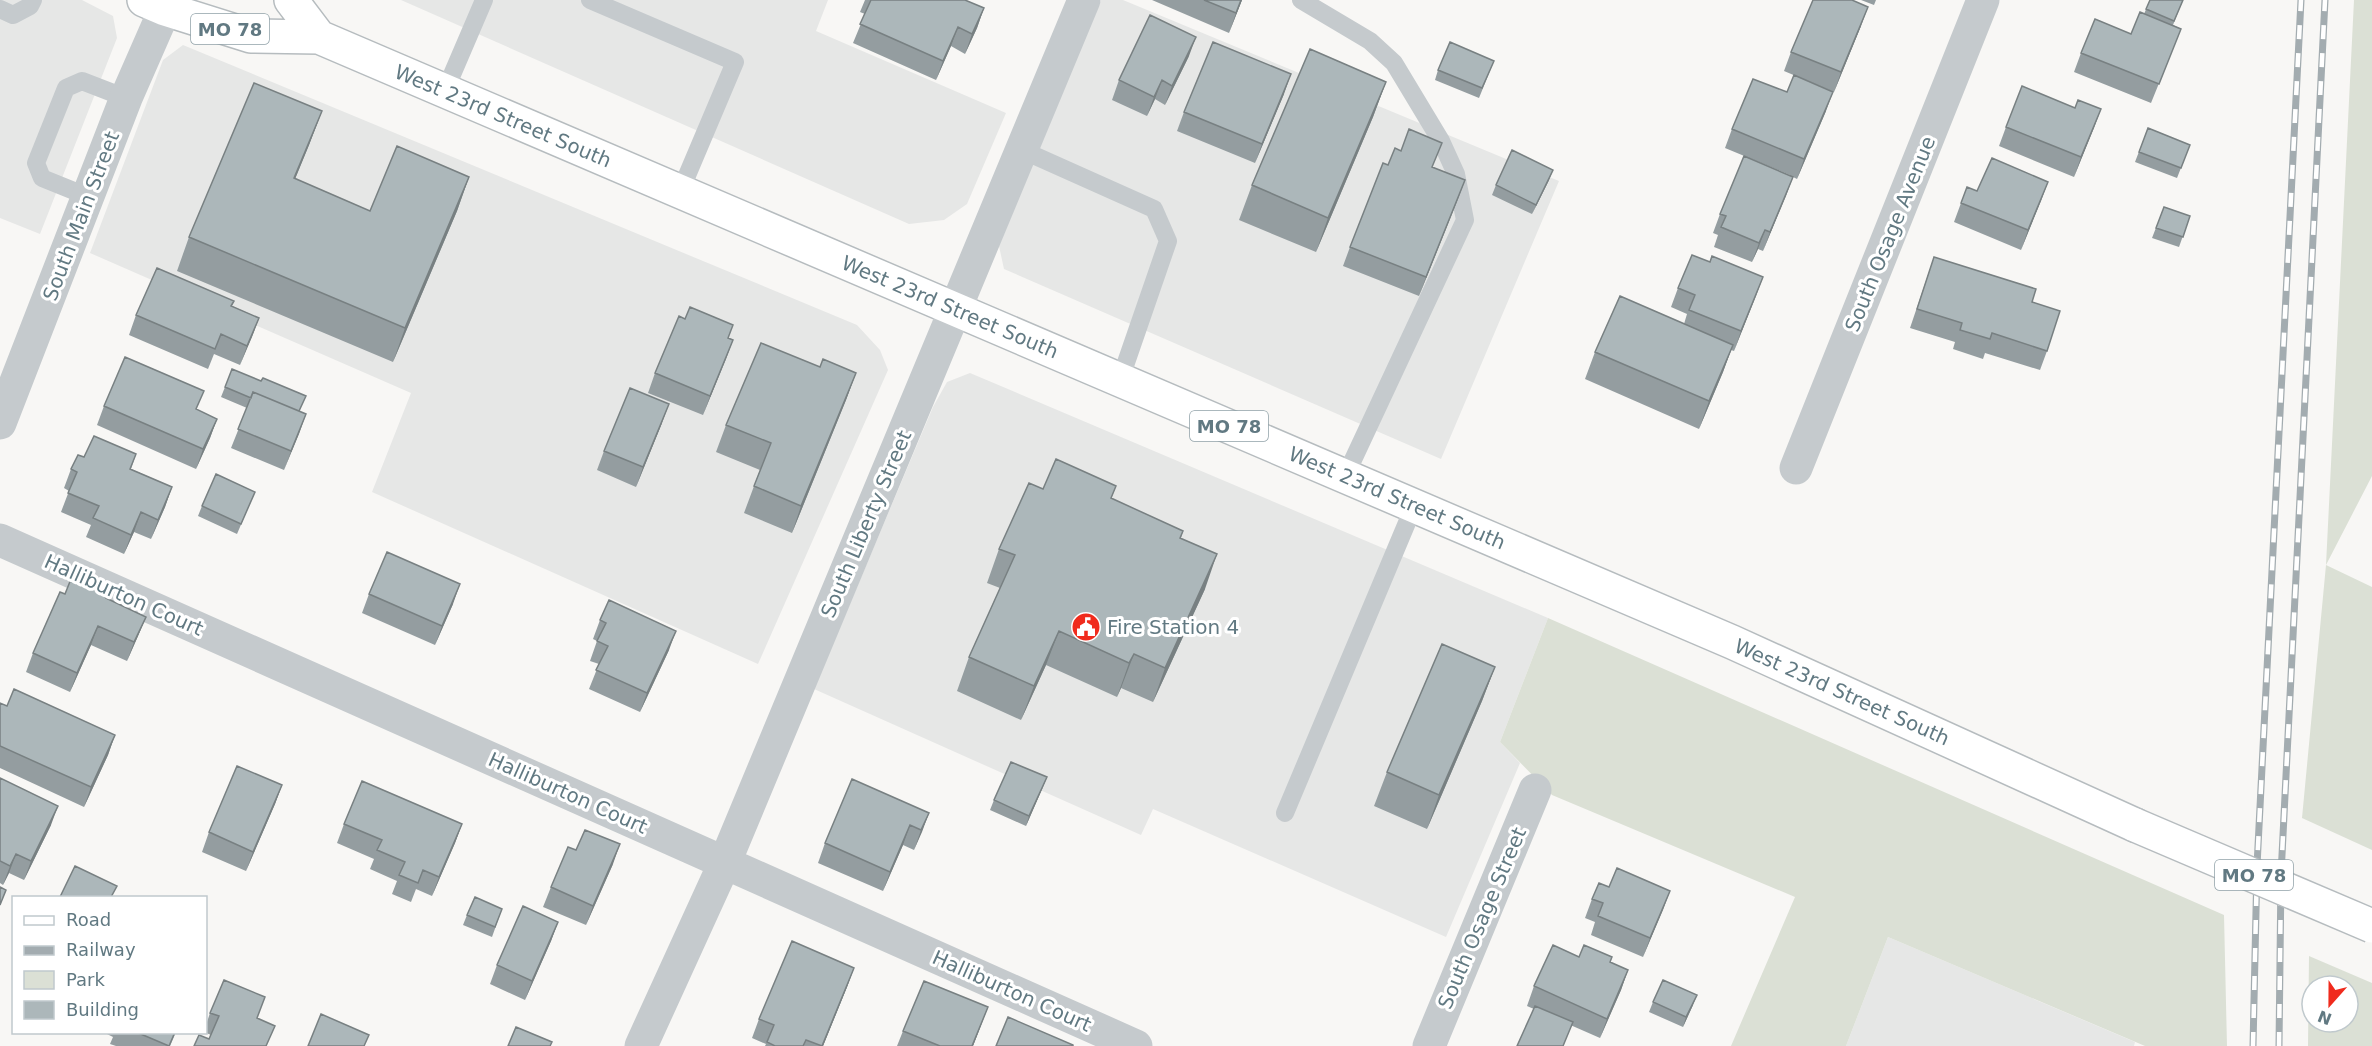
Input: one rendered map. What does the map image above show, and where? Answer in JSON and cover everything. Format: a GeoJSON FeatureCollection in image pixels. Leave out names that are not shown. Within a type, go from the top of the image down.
{"type":"FeatureCollection","features":[{"type":"Feature","properties":{"kind":"main road","name":"MO 78"},"geometry":{"type":"LineString","coordinates":[[291,0],[319,37]]}},
{"type":"Feature","properties":{"kind":"main road","name":"MO 78"},"geometry":{"type":"LineString","coordinates":[[155,4],[251,36],[319,37]]}},
{"type":"Feature","properties":{"kind":"main road","name":"West 23rd Street South"},"geometry":{"type":"LineString","coordinates":[[319,37],[1732,642],[2135,825],[2372,926]]}},
{"type":"Feature","properties":{"kind":"street","name":"South Liberty Street"},"geometry":{"type":"LineString","coordinates":[[641,1046],[724,862],[1084,0]]}},
{"type":"Feature","properties":{"kind":"street","name":"South Osage Avenue"},"geometry":{"type":"LineString","coordinates":[[1796,468],[1983,0]]}},
{"type":"Feature","properties":{"kind":"street","name":"South Main Street"},"geometry":{"type":"LineString","coordinates":[[0,423],[126,99],[155,4]]}},
{"type":"Feature","properties":{"kind":"street","name":"Halliburton Court"},"geometry":{"type":"LineString","coordinates":[[0,540],[1136,1046]]}},
{"type":"Feature","properties":{"kind":"street","name":"South Osage Street"},"geometry":{"type":"LineString","coordinates":[[1429,1046],[1535,790]]}},
{"type":"Feature","properties":{"kind":"lane"},"geometry":{"type":"LineString","coordinates":[[0,9],[13,15],[30,6],[33,0]]}},
{"type":"Feature","properties":{"kind":"lane"},"geometry":{"type":"LineString","coordinates":[[445,91],[484,0]]}},
{"type":"Feature","properties":{"kind":"lane"},"geometry":{"type":"LineString","coordinates":[[590,0],[735,62],[680,192]]}},
{"type":"Feature","properties":{"kind":"lane"},"geometry":{"type":"LineString","coordinates":[[1301,0],[1370,41],[1394,63],[1441,141],[1456,174],[1465,220],[1345,477]]}},
{"type":"Feature","properties":{"kind":"lane"},"geometry":{"type":"LineString","coordinates":[[89,197],[42,178],[36,163],[66,88],[82,81],[126,99]]}},
{"type":"Feature","properties":{"kind":"lane"},"geometry":{"type":"LineString","coordinates":[[1022,150],[1154,209],[1168,241],[1120,380]]}},
{"type":"Feature","properties":{"kind":"lane"},"geometry":{"type":"LineString","coordinates":[[1285,813],[1414,506]]}},
{"type":"Feature","properties":{"kind":"shaded area"},"geometry":{"type":"Polygon","coordinates":[[[0,0],[82,0],[113,16],[117,38],[40,234],[0,218],[0,0]]]}},
{"type":"Feature","properties":{"kind":"shaded area"},"geometry":{"type":"Polygon","coordinates":[[[401,0],[828,0],[816,31],[1006,113],[967,204],[944,220],[909,224],[401,0]]]}},
{"type":"Feature","properties":{"kind":"shaded area"},"geometry":{"type":"Polygon","coordinates":[[[1101,0],[1123,0],[1559,181],[1441,459],[1004,269],[999,246],[1101,0]]]}},
{"type":"Feature","properties":{"kind":"shaded area"},"geometry":{"type":"Polygon","coordinates":[[[183,45],[857,325],[880,350],[888,370],[758,664],[372,492],[411,393],[90,253],[163,60],[183,45]]]}},
{"type":"Feature","properties":{"kind":"shaded area"},"geometry":{"type":"Polygon","coordinates":[[[970,373],[1548,618],[1500,742],[1520,763],[1446,937],[1153,809],[1141,835],[814,689],[933,407],[947,382],[970,373]]]}},
{"type":"Feature","properties":{"kind":"shaded area"},"geometry":{"type":"Polygon","coordinates":[[[1888,937],[2135,1042],[2134,1046],[1846,1046],[1888,937]]]}},
{"type":"Feature","properties":{"kind":"green space"},"geometry":{"type":"Polygon","coordinates":[[[2354,0],[2372,0],[2372,476],[2326,565],[2354,0]]]}},
{"type":"Feature","properties":{"kind":"green space"},"geometry":{"type":"Polygon","coordinates":[[[2326,565],[2372,587],[2372,850],[2302,818],[2326,565]]]}},
{"type":"Feature","properties":{"kind":"green space"},"geometry":{"type":"Polygon","coordinates":[[[1548,618],[2224,915],[2227,1046],[2145,1046],[1888,937],[1846,1046],[1731,1046],[1795,897],[1552,795],[1500,742],[1548,618]]]}},
{"type":"Feature","properties":{"kind":"green space"},"geometry":{"type":"Polygon","coordinates":[[[2309,956],[2351,974],[2309,974],[2309,956]]]}},
{"type":"Feature","properties":{"kind":"green space"},"geometry":{"type":"Polygon","coordinates":[[[2360,978],[2372,983],[2372,1046],[2308,1046],[2308,1034],[2360,1034],[2360,978]]]}},
{"type":"Feature","properties":{"kind":"building"},"geometry":{"type":"Polygon","coordinates":[[[871,0],[965,0],[984,8],[972,34],[958,27],[943,61],[860,24],[871,0]]]}},
{"type":"Feature","properties":{"kind":"building"},"geometry":{"type":"Polygon","coordinates":[[[1204,0],[1241,0],[1236,13],[1204,0]]]}},
{"type":"Feature","properties":{"kind":"building"},"geometry":{"type":"Polygon","coordinates":[[[1813,0],[1852,0],[1868,7],[1841,72],[1791,52],[1813,0]]]}},
{"type":"Feature","properties":{"kind":"building"},"geometry":{"type":"Polygon","coordinates":[[[2150,0],[2183,0],[2174,21],[2146,9],[2150,0]]]}},
{"type":"Feature","properties":{"kind":"building"},"geometry":{"type":"Polygon","coordinates":[[[2140,12],[2181,29],[2159,84],[2081,53],[2095,19],[2131,34],[2140,12]]]}},
{"type":"Feature","properties":{"kind":"building"},"geometry":{"type":"Polygon","coordinates":[[[1150,15],[1196,37],[1172,86],[1162,80],[1154,97],[1119,80],[1150,15]]]}},
{"type":"Feature","properties":{"kind":"building"},"geometry":{"type":"Polygon","coordinates":[[[1213,42],[1291,74],[1262,144],[1184,112],[1213,42]]]}},
{"type":"Feature","properties":{"kind":"building"},"geometry":{"type":"Polygon","coordinates":[[[1450,42],[1494,61],[1482,88],[1438,70],[1450,42]]]}},
{"type":"Feature","properties":{"kind":"building"},"geometry":{"type":"Polygon","coordinates":[[[1310,49],[1386,82],[1328,218],[1252,185],[1310,49]]]}},
{"type":"Feature","properties":{"kind":"building"},"geometry":{"type":"Polygon","coordinates":[[[1794,75],[1833,92],[1804,159],[1732,129],[1753,79],[1787,92],[1794,75]]]}},
{"type":"Feature","properties":{"kind":"building"},"geometry":{"type":"Polygon","coordinates":[[[254,83],[322,111],[294,178],[370,211],[397,146],[469,177],[405,328],[189,237],[254,83]]]}},
{"type":"Feature","properties":{"kind":"building"},"geometry":{"type":"Polygon","coordinates":[[[2022,86],[2075,108],[2078,100],[2101,109],[2081,157],[2006,127],[2022,86]]]}},
{"type":"Feature","properties":{"kind":"building"},"geometry":{"type":"Polygon","coordinates":[[[2148,128],[2190,145],[2181,168],[2139,152],[2148,128]]]}},
{"type":"Feature","properties":{"kind":"building"},"geometry":{"type":"Polygon","coordinates":[[[1409,129],[1442,143],[1432,167],[1465,180],[1426,277],[1350,247],[1383,163],[1388,165],[1395,148],[1401,151],[1409,129]]]}},
{"type":"Feature","properties":{"kind":"building"},"geometry":{"type":"Polygon","coordinates":[[[1512,150],[1553,170],[1536,205],[1496,185],[1512,150]]]}},
{"type":"Feature","properties":{"kind":"building"},"geometry":{"type":"Polygon","coordinates":[[[1744,156],[1793,177],[1770,232],[1765,230],[1759,243],[1721,227],[1726,216],[1720,214],[1744,156]]]}},
{"type":"Feature","properties":{"kind":"building"},"geometry":{"type":"Polygon","coordinates":[[[1992,158],[2048,182],[2028,230],[1961,203],[1967,187],[1977,191],[1992,158]]]}},
{"type":"Feature","properties":{"kind":"building"},"geometry":{"type":"Polygon","coordinates":[[[2164,207],[2190,216],[2183,237],[2156,228],[2164,207]]]}},
{"type":"Feature","properties":{"kind":"building"},"geometry":{"type":"Polygon","coordinates":[[[1692,255],[1710,262],[1712,256],[1763,277],[1741,331],[1689,310],[1695,295],[1678,288],[1692,255]]]}},
{"type":"Feature","properties":{"kind":"building"},"geometry":{"type":"Polygon","coordinates":[[[1934,257],[2036,289],[2032,302],[2060,311],[2047,351],[1992,333],[1990,339],[1960,330],[1962,323],[1917,309],[1934,257]]]}},
{"type":"Feature","properties":{"kind":"building"},"geometry":{"type":"Polygon","coordinates":[[[157,268],[234,301],[231,306],[259,318],[247,346],[221,334],[215,349],[136,315],[157,268]]]}},
{"type":"Feature","properties":{"kind":"building"},"geometry":{"type":"Polygon","coordinates":[[[1620,296],[1733,345],[1709,401],[1595,352],[1620,296]]]}},
{"type":"Feature","properties":{"kind":"building"},"geometry":{"type":"Polygon","coordinates":[[[690,307],[733,325],[728,338],[733,340],[710,396],[655,373],[679,316],[685,319],[690,307]]]}},
{"type":"Feature","properties":{"kind":"building"},"geometry":{"type":"Polygon","coordinates":[[[761,343],[820,367],[823,359],[856,373],[801,506],[754,486],[771,443],[726,425],[761,343]]]}},
{"type":"Feature","properties":{"kind":"building"},"geometry":{"type":"Polygon","coordinates":[[[125,357],[204,391],[196,409],[217,419],[203,449],[104,406],[125,357]]]}},
{"type":"Feature","properties":{"kind":"building"},"geometry":{"type":"Polygon","coordinates":[[[232,369],[261,381],[263,378],[306,396],[299,411],[253,392],[251,398],[225,387],[232,369]]]}},
{"type":"Feature","properties":{"kind":"building"},"geometry":{"type":"Polygon","coordinates":[[[630,388],[669,404],[643,467],[604,451],[630,388]]]}},
{"type":"Feature","properties":{"kind":"building"},"geometry":{"type":"Polygon","coordinates":[[[253,392],[306,414],[291,451],[238,429],[253,392]]]}},
{"type":"Feature","properties":{"kind":"building"},"geometry":{"type":"Polygon","coordinates":[[[94,436],[136,454],[130,469],[172,487],[158,520],[141,512],[131,535],[93,518],[99,506],[68,493],[77,472],[71,469],[78,455],[84,457],[94,436]]]}},
{"type":"Feature","properties":{"kind":"building","name":"Fire Station 4"},"geometry":{"type":"Polygon","coordinates":[[[1056,459],[1116,486],[1111,498],[1183,531],[1180,538],[1217,554],[1165,668],[1134,654],[1129,663],[1059,631],[1034,686],[969,657],[1015,555],[999,549],[1029,483],[1043,489],[1056,459]]]}},
{"type":"Feature","properties":{"kind":"building"},"geometry":{"type":"Polygon","coordinates":[[[216,474],[255,492],[241,524],[202,506],[216,474]]]}},
{"type":"Feature","properties":{"kind":"building"},"geometry":{"type":"Polygon","coordinates":[[[387,552],[460,584],[442,626],[369,594],[387,552]]]}},
{"type":"Feature","properties":{"kind":"building"},"geometry":{"type":"Polygon","coordinates":[[[71,579],[107,595],[106,598],[146,617],[134,642],[98,626],[77,673],[33,653],[60,592],[65,594],[71,579]]]}},
{"type":"Feature","properties":{"kind":"building"},"geometry":{"type":"Polygon","coordinates":[[[609,600],[676,631],[647,693],[596,670],[608,646],[597,641],[606,623],[600,620],[609,600]]]}},
{"type":"Feature","properties":{"kind":"building"},"geometry":{"type":"Polygon","coordinates":[[[1442,644],[1495,667],[1439,795],[1387,772],[1442,644]]]}},
{"type":"Feature","properties":{"kind":"building"},"geometry":{"type":"Polygon","coordinates":[[[14,689],[115,735],[91,787],[0,746],[0,703],[7,706],[14,689]]]}},
{"type":"Feature","properties":{"kind":"building"},"geometry":{"type":"Polygon","coordinates":[[[1011,762],[1047,777],[1029,816],[994,800],[1011,762]]]}},
{"type":"Feature","properties":{"kind":"building"},"geometry":{"type":"Polygon","coordinates":[[[237,766],[282,785],[253,852],[209,832],[237,766]]]}},
{"type":"Feature","properties":{"kind":"building"},"geometry":{"type":"Polygon","coordinates":[[[0,778],[58,806],[31,861],[16,854],[10,866],[0,861],[0,778]]]}},
{"type":"Feature","properties":{"kind":"building"},"geometry":{"type":"Polygon","coordinates":[[[852,779],[929,813],[921,830],[910,825],[890,872],[825,843],[852,779]]]}},
{"type":"Feature","properties":{"kind":"building"},"geometry":{"type":"Polygon","coordinates":[[[362,781],[462,824],[439,877],[423,870],[418,883],[399,875],[405,862],[377,850],[382,840],[344,824],[362,781]]]}},
{"type":"Feature","properties":{"kind":"building"},"geometry":{"type":"Polygon","coordinates":[[[585,830],[620,844],[593,906],[551,887],[568,847],[576,850],[585,830]]]}},
{"type":"Feature","properties":{"kind":"building"},"geometry":{"type":"Polygon","coordinates":[[[75,866],[117,886],[112,896],[60,896],[75,866]]]}},
{"type":"Feature","properties":{"kind":"building"},"geometry":{"type":"Polygon","coordinates":[[[1617,868],[1670,891],[1650,938],[1598,916],[1603,903],[1592,899],[1599,883],[1609,887],[1617,868]]]}},
{"type":"Feature","properties":{"kind":"building"},"geometry":{"type":"Polygon","coordinates":[[[0,887],[6,890],[0,905],[0,887]]]}},
{"type":"Feature","properties":{"kind":"building"},"geometry":{"type":"Polygon","coordinates":[[[475,897],[502,909],[495,927],[467,915],[475,897]]]}},
{"type":"Feature","properties":{"kind":"building"},"geometry":{"type":"Polygon","coordinates":[[[523,906],[558,922],[532,981],[497,965],[523,906]]]}},
{"type":"Feature","properties":{"kind":"building"},"geometry":{"type":"Polygon","coordinates":[[[792,941],[854,968],[822,1046],[806,1040],[803,1046],[775,1046],[767,1042],[774,1025],[759,1019],[792,941]]]}},
{"type":"Feature","properties":{"kind":"building"},"geometry":{"type":"Polygon","coordinates":[[[1553,945],[1579,957],[1584,945],[1612,957],[1610,962],[1628,970],[1607,1019],[1534,986],[1553,945]]]}},
{"type":"Feature","properties":{"kind":"building"},"geometry":{"type":"Polygon","coordinates":[[[224,980],[265,997],[257,1018],[275,1026],[266,1046],[194,1046],[199,1035],[209,1039],[219,1016],[210,1013],[224,980]]]}},
{"type":"Feature","properties":{"kind":"building"},"geometry":{"type":"Polygon","coordinates":[[[1663,980],[1697,995],[1686,1017],[1653,1002],[1663,980]]]}},
{"type":"Feature","properties":{"kind":"building"},"geometry":{"type":"Polygon","coordinates":[[[924,981],[988,1007],[972,1046],[940,1046],[903,1031],[924,981]]]}},
{"type":"Feature","properties":{"kind":"building"},"geometry":{"type":"Polygon","coordinates":[[[1535,1006],[1573,1022],[1563,1046],[1517,1046],[1535,1006]]]}},
{"type":"Feature","properties":{"kind":"building"},"geometry":{"type":"Polygon","coordinates":[[[321,1014],[369,1035],[364,1046],[308,1046],[321,1014]]]}},
{"type":"Feature","properties":{"kind":"building"},"geometry":{"type":"Polygon","coordinates":[[[1008,1017],[1073,1045],[1073,1046],[996,1046],[1008,1017]]]}},
{"type":"Feature","properties":{"kind":"building"},"geometry":{"type":"Polygon","coordinates":[[[516,1027],[552,1042],[550,1046],[508,1046],[516,1027]]]}},
{"type":"Feature","properties":{"kind":"building"},"geometry":{"type":"Polygon","coordinates":[[[141,1034],[174,1034],[169,1046],[141,1034]]]}},
{"type":"Feature","properties":{"kind":"railway"},"geometry":{"type":"LineString","coordinates":[[2253,1046],[2257,866],[2301,0]]}},
{"type":"Feature","properties":{"kind":"railway"},"geometry":{"type":"LineString","coordinates":[[2279,1046],[2281,875],[2325,0]]}},
{"type":"Feature","properties":{"kind":"place","name":"Fire Station 4"},"geometry":{"type":"Point","coordinates":[1086,627]}}]}
